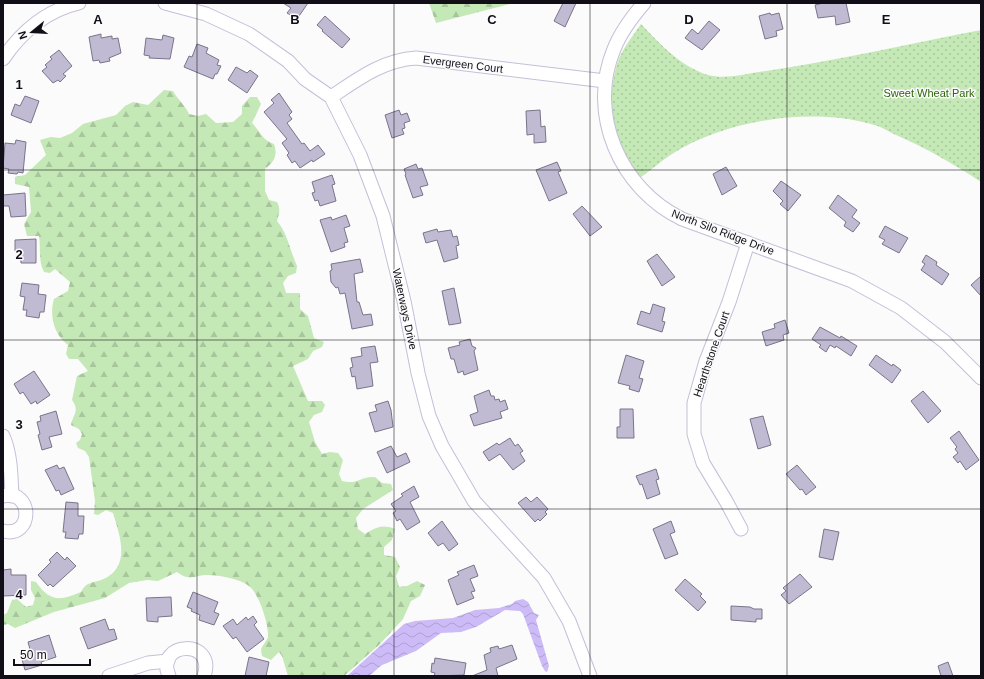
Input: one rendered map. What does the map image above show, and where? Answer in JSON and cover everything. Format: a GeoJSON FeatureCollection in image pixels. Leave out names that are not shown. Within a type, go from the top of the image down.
{"type":"FeatureCollection","features":[{"type":"Feature","properties":{"kind":"street"},"geometry":{"type":"LineString","coordinates":[[3,59],[12,44],[30,28],[56,11],[79,3]]}},
{"type":"Feature","properties":{"kind":"street","name":"Waterways Drive"},"geometry":{"type":"LineString","coordinates":[[165,3],[206,14],[249,34],[288,61],[305,79],[331,97],[360,155],[383,216],[404,301],[418,373],[429,416],[442,446],[474,501],[544,578],[569,621],[590,676]]}},
{"type":"Feature","properties":{"kind":"street","name":"North Silo Ridge Drive"},"geometry":{"type":"LineString","coordinates":[[644,3],[618,38],[613,49],[605,81],[606,109],[610,133],[618,155],[634,181],[654,201],[674,215],[748,244],[852,281],[901,308],[945,342],[981,378]]}},
{"type":"Feature","properties":{"kind":"street","name":"Evergreen Court"},"geometry":{"type":"LineString","coordinates":[[331,97],[380,66],[407,59],[605,81]]}},
{"type":"Feature","properties":{"kind":"street","name":"Hearthstone Court"},"geometry":{"type":"LineString","coordinates":[[741,529],[703,463],[694,434],[694,403],[706,362],[729,302],[748,244]]}},
{"type":"Feature","properties":{"kind":"street"},"geometry":{"type":"LineString","coordinates":[[3,436],[6,443],[11,472],[8,496],[22,502],[26,508],[25,520],[18,529],[13,532],[3,531]]}},
{"type":"Feature","properties":{"kind":"street"},"geometry":{"type":"LineString","coordinates":[[169,676],[167,667],[168,661],[176,651],[181,648],[194,649],[204,658],[206,664],[204,676]]}},
{"type":"Feature","properties":{"kind":"street"},"geometry":{"type":"LineString","coordinates":[[109,676],[148,663],[168,661]]}},
{"type":"Feature","properties":{"kind":"green space"},"geometry":{"type":"Polygon","coordinates":[[[429,3],[514,3],[436,23],[429,3]]]}},
{"type":"Feature","properties":{"kind":"green space","name":"Sweet Wheat Park"},"geometry":{"type":"Polygon","coordinates":[[[641,24],[672,54],[689,66],[708,75],[722,77],[737,76],[820,62],[981,30],[981,182],[929,151],[878,126],[847,119],[821,117],[795,117],[768,120],[742,125],[717,133],[694,142],[672,154],[640,178],[623,153],[618,139],[612,109],[612,94],[613,79],[619,59],[641,24]]]}},
{"type":"Feature","properties":{"kind":"green space"},"geometry":{"type":"Polygon","coordinates":[[[164,90],[173,91],[189,114],[198,116],[206,114],[216,123],[233,122],[242,114],[242,106],[250,97],[257,97],[261,104],[252,123],[264,138],[274,144],[276,152],[273,161],[265,169],[265,191],[269,200],[277,202],[279,212],[277,221],[286,237],[297,266],[296,273],[288,276],[283,283],[286,293],[300,293],[300,309],[308,316],[314,338],[324,342],[322,347],[313,351],[308,359],[293,366],[308,401],[322,401],[325,405],[322,412],[314,415],[309,422],[315,442],[322,454],[330,452],[338,453],[343,460],[339,474],[342,481],[352,482],[375,477],[382,483],[391,484],[393,490],[363,509],[356,518],[358,529],[365,534],[380,527],[395,529],[392,540],[384,547],[384,555],[395,557],[400,567],[396,576],[399,587],[407,586],[417,581],[425,585],[420,596],[411,601],[403,619],[379,645],[344,676],[288,676],[282,656],[279,652],[271,660],[262,656],[262,646],[268,637],[268,632],[260,602],[249,586],[235,579],[218,576],[203,575],[185,577],[177,572],[158,581],[147,580],[129,583],[105,598],[54,612],[15,628],[8,624],[3,625],[3,615],[7,613],[12,600],[17,599],[26,607],[33,605],[35,598],[31,590],[31,581],[36,582],[46,593],[56,598],[74,595],[81,592],[92,582],[101,580],[111,575],[117,568],[121,551],[113,513],[106,510],[98,515],[94,514],[95,501],[89,457],[85,451],[78,448],[76,443],[80,440],[82,434],[79,429],[71,425],[76,410],[72,400],[77,376],[88,371],[78,359],[69,359],[66,354],[68,345],[56,331],[52,312],[54,299],[68,291],[70,282],[55,269],[50,273],[44,272],[40,259],[39,236],[27,236],[24,224],[31,212],[29,187],[15,184],[15,177],[25,175],[46,155],[40,140],[51,137],[60,138],[72,133],[83,124],[116,115],[125,106],[133,102],[148,105],[164,90]]]}},
{"type":"Feature","properties":{"kind":"water"},"geometry":{"type":"Polygon","coordinates":[[[523,599],[528,602],[534,613],[539,615],[536,620],[549,666],[547,672],[542,666],[523,614],[520,611],[505,610],[476,627],[461,632],[441,633],[416,651],[382,665],[369,676],[347,676],[404,624],[415,621],[453,618],[475,610],[499,608],[523,599]]]}},
{"type":"Feature","properties":{"kind":"building"},"geometry":{"type":"Polygon","coordinates":[[[283,3],[308,3],[297,19],[287,13],[291,8],[283,3]]]}},
{"type":"Feature","properties":{"kind":"building"},"geometry":{"type":"Polygon","coordinates":[[[563,3],[576,3],[565,27],[554,21],[563,3]]]}},
{"type":"Feature","properties":{"kind":"building"},"geometry":{"type":"Polygon","coordinates":[[[823,3],[846,3],[850,22],[836,25],[835,16],[818,18],[815,5],[823,3]]]}},
{"type":"Feature","properties":{"kind":"building"},"geometry":{"type":"Polygon","coordinates":[[[770,13],[771,15],[779,13],[783,29],[776,31],[777,36],[765,39],[759,16],[770,13]]]}},
{"type":"Feature","properties":{"kind":"building"},"geometry":{"type":"Polygon","coordinates":[[[325,16],[350,39],[342,48],[317,25],[325,16]]]}},
{"type":"Feature","properties":{"kind":"building"},"geometry":{"type":"Polygon","coordinates":[[[709,21],[720,30],[702,50],[685,38],[692,29],[698,34],[709,21]]]}},
{"type":"Feature","properties":{"kind":"building"},"geometry":{"type":"Polygon","coordinates":[[[101,34],[101,38],[112,36],[112,39],[118,38],[121,53],[109,58],[110,61],[100,63],[99,60],[93,61],[89,37],[101,34]]]}},
{"type":"Feature","properties":{"kind":"building"},"geometry":{"type":"Polygon","coordinates":[[[163,35],[174,38],[170,59],[149,58],[150,56],[144,55],[146,38],[162,40],[163,35]]]}},
{"type":"Feature","properties":{"kind":"building"},"geometry":{"type":"Polygon","coordinates":[[[197,44],[208,48],[206,53],[219,60],[217,65],[221,66],[213,79],[184,67],[189,56],[192,57],[197,44]]]}},
{"type":"Feature","properties":{"kind":"building"},"geometry":{"type":"Polygon","coordinates":[[[59,50],[72,66],[63,74],[66,76],[60,82],[58,80],[53,83],[42,71],[47,67],[45,65],[52,59],[50,57],[59,50]]]}},
{"type":"Feature","properties":{"kind":"building"},"geometry":{"type":"Polygon","coordinates":[[[236,67],[247,73],[250,70],[258,76],[247,93],[228,80],[236,67]]]}},
{"type":"Feature","properties":{"kind":"building"},"geometry":{"type":"Polygon","coordinates":[[[279,93],[292,112],[289,115],[292,119],[287,123],[302,144],[304,143],[310,151],[318,145],[325,154],[300,168],[295,161],[292,163],[287,155],[289,153],[282,143],[287,139],[264,112],[274,103],[271,100],[279,93]]]}},
{"type":"Feature","properties":{"kind":"building"},"geometry":{"type":"Polygon","coordinates":[[[25,96],[39,101],[31,123],[11,115],[15,104],[20,106],[25,96]]]}},
{"type":"Feature","properties":{"kind":"building"},"geometry":{"type":"Polygon","coordinates":[[[399,110],[401,115],[407,113],[410,121],[404,123],[405,128],[402,129],[404,134],[392,138],[385,115],[399,110]]]}},
{"type":"Feature","properties":{"kind":"building"},"geometry":{"type":"Polygon","coordinates":[[[540,110],[541,127],[545,126],[546,142],[534,143],[534,134],[527,135],[526,111],[540,110]]]}},
{"type":"Feature","properties":{"kind":"building"},"geometry":{"type":"Polygon","coordinates":[[[16,140],[26,142],[23,173],[18,172],[17,174],[8,173],[9,169],[3,168],[5,143],[15,144],[16,140]]]}},
{"type":"Feature","properties":{"kind":"building"},"geometry":{"type":"Polygon","coordinates":[[[557,162],[561,171],[558,172],[567,193],[549,201],[536,170],[557,162]]]}},
{"type":"Feature","properties":{"kind":"building"},"geometry":{"type":"Polygon","coordinates":[[[416,164],[418,169],[422,168],[428,185],[420,187],[423,195],[413,198],[404,169],[416,164]]]}},
{"type":"Feature","properties":{"kind":"building"},"geometry":{"type":"Polygon","coordinates":[[[726,167],[737,186],[722,195],[713,174],[726,167]]]}},
{"type":"Feature","properties":{"kind":"building"},"geometry":{"type":"Polygon","coordinates":[[[332,175],[335,184],[332,185],[336,201],[320,206],[318,200],[315,201],[312,193],[315,192],[312,182],[332,175]]]}},
{"type":"Feature","properties":{"kind":"building"},"geometry":{"type":"Polygon","coordinates":[[[781,181],[801,195],[788,211],[780,204],[783,201],[773,191],[781,181]]]}},
{"type":"Feature","properties":{"kind":"building"},"geometry":{"type":"Polygon","coordinates":[[[25,193],[26,216],[11,217],[9,206],[3,206],[3,195],[25,193]]]}},
{"type":"Feature","properties":{"kind":"building"},"geometry":{"type":"Polygon","coordinates":[[[838,195],[857,210],[852,217],[860,223],[853,232],[844,226],[846,222],[829,208],[838,195]]]}},
{"type":"Feature","properties":{"kind":"building"},"geometry":{"type":"Polygon","coordinates":[[[582,206],[602,227],[590,236],[573,214],[582,206]]]}},
{"type":"Feature","properties":{"kind":"building"},"geometry":{"type":"Polygon","coordinates":[[[346,215],[350,226],[344,228],[348,242],[344,243],[345,247],[331,252],[320,220],[331,217],[332,220],[346,215]]]}},
{"type":"Feature","properties":{"kind":"building"},"geometry":{"type":"Polygon","coordinates":[[[885,226],[908,238],[899,253],[882,244],[885,240],[879,237],[885,226]]]}},
{"type":"Feature","properties":{"kind":"building"},"geometry":{"type":"Polygon","coordinates":[[[437,229],[438,232],[451,230],[453,237],[457,236],[459,245],[456,246],[458,258],[444,262],[437,240],[426,243],[423,233],[437,229]]]}},
{"type":"Feature","properties":{"kind":"building"},"geometry":{"type":"Polygon","coordinates":[[[36,239],[36,263],[21,263],[20,251],[15,251],[15,240],[36,239]]]}},
{"type":"Feature","properties":{"kind":"building"},"geometry":{"type":"Polygon","coordinates":[[[657,254],[675,277],[662,286],[647,261],[657,254]]]}},
{"type":"Feature","properties":{"kind":"building"},"geometry":{"type":"Polygon","coordinates":[[[926,255],[937,262],[936,265],[949,274],[942,285],[921,270],[925,264],[922,262],[926,255]]]}},
{"type":"Feature","properties":{"kind":"building"},"geometry":{"type":"Polygon","coordinates":[[[360,259],[363,272],[354,274],[357,302],[359,302],[363,315],[371,314],[373,325],[352,329],[345,293],[340,294],[338,287],[336,288],[331,282],[330,271],[332,270],[331,264],[360,259]]]}},
{"type":"Feature","properties":{"kind":"building"},"geometry":{"type":"Polygon","coordinates":[[[981,276],[981,296],[971,285],[981,276]]]}},
{"type":"Feature","properties":{"kind":"building"},"geometry":{"type":"Polygon","coordinates":[[[22,283],[39,285],[38,294],[46,295],[44,312],[40,312],[39,318],[26,316],[27,310],[23,310],[25,297],[20,296],[22,283]]]}},
{"type":"Feature","properties":{"kind":"building"},"geometry":{"type":"Polygon","coordinates":[[[454,288],[461,323],[449,325],[442,291],[454,288]]]}},
{"type":"Feature","properties":{"kind":"building"},"geometry":{"type":"Polygon","coordinates":[[[653,304],[665,308],[662,321],[665,322],[662,332],[637,324],[641,311],[650,314],[653,304]]]}},
{"type":"Feature","properties":{"kind":"building"},"geometry":{"type":"Polygon","coordinates":[[[785,320],[789,333],[783,335],[784,340],[766,346],[762,332],[775,328],[774,324],[785,320]]]}},
{"type":"Feature","properties":{"kind":"building"},"geometry":{"type":"Polygon","coordinates":[[[820,327],[840,338],[841,336],[857,346],[851,356],[836,346],[835,348],[830,345],[826,352],[819,347],[821,345],[812,339],[820,327]]]}},
{"type":"Feature","properties":{"kind":"building"},"geometry":{"type":"Polygon","coordinates":[[[470,339],[472,346],[476,348],[474,351],[478,370],[464,375],[463,371],[458,373],[454,359],[451,359],[448,348],[460,345],[459,342],[470,339]]]}},
{"type":"Feature","properties":{"kind":"building"},"geometry":{"type":"Polygon","coordinates":[[[375,346],[378,362],[370,363],[373,386],[357,389],[355,376],[352,377],[350,368],[353,367],[351,358],[362,356],[361,348],[375,346]]]}},
{"type":"Feature","properties":{"kind":"building"},"geometry":{"type":"Polygon","coordinates":[[[626,355],[644,361],[639,378],[643,379],[639,392],[629,389],[630,386],[618,383],[626,355]]]}},
{"type":"Feature","properties":{"kind":"building"},"geometry":{"type":"Polygon","coordinates":[[[876,355],[892,366],[893,364],[901,370],[892,383],[869,365],[876,355]]]}},
{"type":"Feature","properties":{"kind":"building"},"geometry":{"type":"Polygon","coordinates":[[[34,371],[50,395],[37,404],[36,401],[31,404],[23,392],[20,394],[14,384],[34,371]]]}},
{"type":"Feature","properties":{"kind":"building"},"geometry":{"type":"Polygon","coordinates":[[[489,390],[491,396],[494,396],[495,400],[499,399],[500,402],[505,400],[508,409],[500,412],[502,418],[474,426],[470,415],[478,412],[474,396],[489,390]]]}},
{"type":"Feature","properties":{"kind":"building"},"geometry":{"type":"Polygon","coordinates":[[[923,391],[941,411],[928,423],[911,401],[923,391]]]}},
{"type":"Feature","properties":{"kind":"building"},"geometry":{"type":"Polygon","coordinates":[[[388,401],[391,410],[393,427],[375,432],[369,413],[377,411],[375,405],[388,401]]]}},
{"type":"Feature","properties":{"kind":"building"},"geometry":{"type":"Polygon","coordinates":[[[620,409],[633,409],[634,438],[617,438],[617,427],[620,427],[620,409]]]}},
{"type":"Feature","properties":{"kind":"building"},"geometry":{"type":"Polygon","coordinates":[[[56,411],[62,434],[49,437],[52,447],[42,450],[38,435],[40,434],[37,422],[41,421],[40,416],[56,411]]]}},
{"type":"Feature","properties":{"kind":"building"},"geometry":{"type":"Polygon","coordinates":[[[763,416],[771,445],[758,449],[750,419],[763,416]]]}},
{"type":"Feature","properties":{"kind":"building"},"geometry":{"type":"Polygon","coordinates":[[[959,431],[979,460],[966,470],[960,461],[958,463],[953,457],[958,453],[955,449],[957,447],[950,438],[959,431]]]}},
{"type":"Feature","properties":{"kind":"building"},"geometry":{"type":"Polygon","coordinates":[[[510,438],[515,446],[518,444],[523,451],[520,453],[525,461],[513,470],[500,454],[489,461],[483,452],[497,443],[499,445],[510,438]]]}},
{"type":"Feature","properties":{"kind":"building"},"geometry":{"type":"Polygon","coordinates":[[[391,446],[397,457],[406,453],[410,462],[387,473],[377,452],[391,446]]]}},
{"type":"Feature","properties":{"kind":"building"},"geometry":{"type":"Polygon","coordinates":[[[57,465],[59,469],[64,467],[74,489],[61,495],[59,490],[56,491],[45,470],[57,465]]]}},
{"type":"Feature","properties":{"kind":"building"},"geometry":{"type":"Polygon","coordinates":[[[797,465],[816,487],[806,495],[802,489],[800,490],[786,474],[797,465]]]}},
{"type":"Feature","properties":{"kind":"building"},"geometry":{"type":"Polygon","coordinates":[[[656,469],[659,479],[656,480],[660,494],[647,499],[642,484],[640,485],[636,476],[656,469]]]}},
{"type":"Feature","properties":{"kind":"building"},"geometry":{"type":"Polygon","coordinates":[[[414,486],[419,497],[410,502],[420,522],[407,530],[400,519],[397,521],[393,513],[396,511],[391,504],[403,496],[401,494],[414,486]]]}},
{"type":"Feature","properties":{"kind":"building"},"geometry":{"type":"Polygon","coordinates":[[[526,497],[531,502],[537,497],[548,509],[545,512],[547,514],[540,521],[538,519],[535,522],[518,503],[526,497]]]}},
{"type":"Feature","properties":{"kind":"building"},"geometry":{"type":"Polygon","coordinates":[[[66,502],[78,503],[78,516],[84,516],[83,534],[79,534],[78,539],[65,538],[66,532],[63,532],[66,502]]]}},
{"type":"Feature","properties":{"kind":"building"},"geometry":{"type":"Polygon","coordinates":[[[442,521],[458,544],[449,551],[443,543],[438,546],[428,533],[442,521]]]}},
{"type":"Feature","properties":{"kind":"building"},"geometry":{"type":"Polygon","coordinates":[[[671,521],[675,532],[670,534],[678,554],[665,559],[653,529],[671,521]]]}},
{"type":"Feature","properties":{"kind":"building"},"geometry":{"type":"Polygon","coordinates":[[[824,529],[839,532],[833,560],[819,557],[824,529]]]}},
{"type":"Feature","properties":{"kind":"building"},"geometry":{"type":"Polygon","coordinates":[[[57,552],[65,560],[67,557],[76,566],[53,587],[50,584],[48,586],[38,575],[51,562],[49,560],[57,552]]]}},
{"type":"Feature","properties":{"kind":"building"},"geometry":{"type":"Polygon","coordinates":[[[474,565],[478,576],[470,579],[475,591],[471,592],[474,598],[457,605],[448,580],[459,575],[457,572],[474,565]]]}},
{"type":"Feature","properties":{"kind":"building"},"geometry":{"type":"Polygon","coordinates":[[[11,569],[11,575],[26,575],[26,595],[3,596],[3,570],[11,569]]]}},
{"type":"Feature","properties":{"kind":"building"},"geometry":{"type":"Polygon","coordinates":[[[800,574],[812,587],[789,604],[781,595],[786,591],[783,588],[800,574]]]}},
{"type":"Feature","properties":{"kind":"building"},"geometry":{"type":"Polygon","coordinates":[[[685,579],[702,594],[700,596],[706,602],[698,611],[675,590],[685,579]]]}},
{"type":"Feature","properties":{"kind":"building"},"geometry":{"type":"Polygon","coordinates":[[[193,592],[218,602],[214,612],[219,614],[214,625],[199,620],[200,615],[191,611],[192,609],[187,607],[193,592]]]}},
{"type":"Feature","properties":{"kind":"building"},"geometry":{"type":"Polygon","coordinates":[[[171,597],[172,616],[158,617],[158,622],[147,621],[146,598],[171,597]]]}},
{"type":"Feature","properties":{"kind":"building"},"geometry":{"type":"Polygon","coordinates":[[[731,606],[762,609],[762,619],[756,619],[756,622],[731,620],[731,606]]]}},
{"type":"Feature","properties":{"kind":"building"},"geometry":{"type":"Polygon","coordinates":[[[253,616],[257,622],[254,625],[264,639],[247,652],[236,637],[233,639],[223,626],[233,619],[237,625],[246,617],[248,620],[253,616]]]}},
{"type":"Feature","properties":{"kind":"building"},"geometry":{"type":"Polygon","coordinates":[[[105,619],[109,630],[114,629],[117,639],[88,649],[80,628],[105,619]]]}},
{"type":"Feature","properties":{"kind":"building"},"geometry":{"type":"Polygon","coordinates":[[[49,635],[56,657],[41,662],[42,665],[25,670],[21,656],[31,653],[28,642],[49,635]]]}},
{"type":"Feature","properties":{"kind":"building"},"geometry":{"type":"Polygon","coordinates":[[[512,645],[517,659],[496,668],[498,676],[472,676],[487,670],[484,655],[491,652],[490,648],[498,646],[499,649],[512,645]]]}},
{"type":"Feature","properties":{"kind":"building"},"geometry":{"type":"Polygon","coordinates":[[[249,657],[269,662],[266,676],[245,676],[249,657]]]}},
{"type":"Feature","properties":{"kind":"building"},"geometry":{"type":"Polygon","coordinates":[[[435,658],[466,663],[464,675],[434,676],[435,673],[431,672],[432,663],[434,664],[435,658]]]}},
{"type":"Feature","properties":{"kind":"building"},"geometry":{"type":"Polygon","coordinates":[[[948,662],[953,676],[941,676],[938,666],[948,662]]]}}]}
